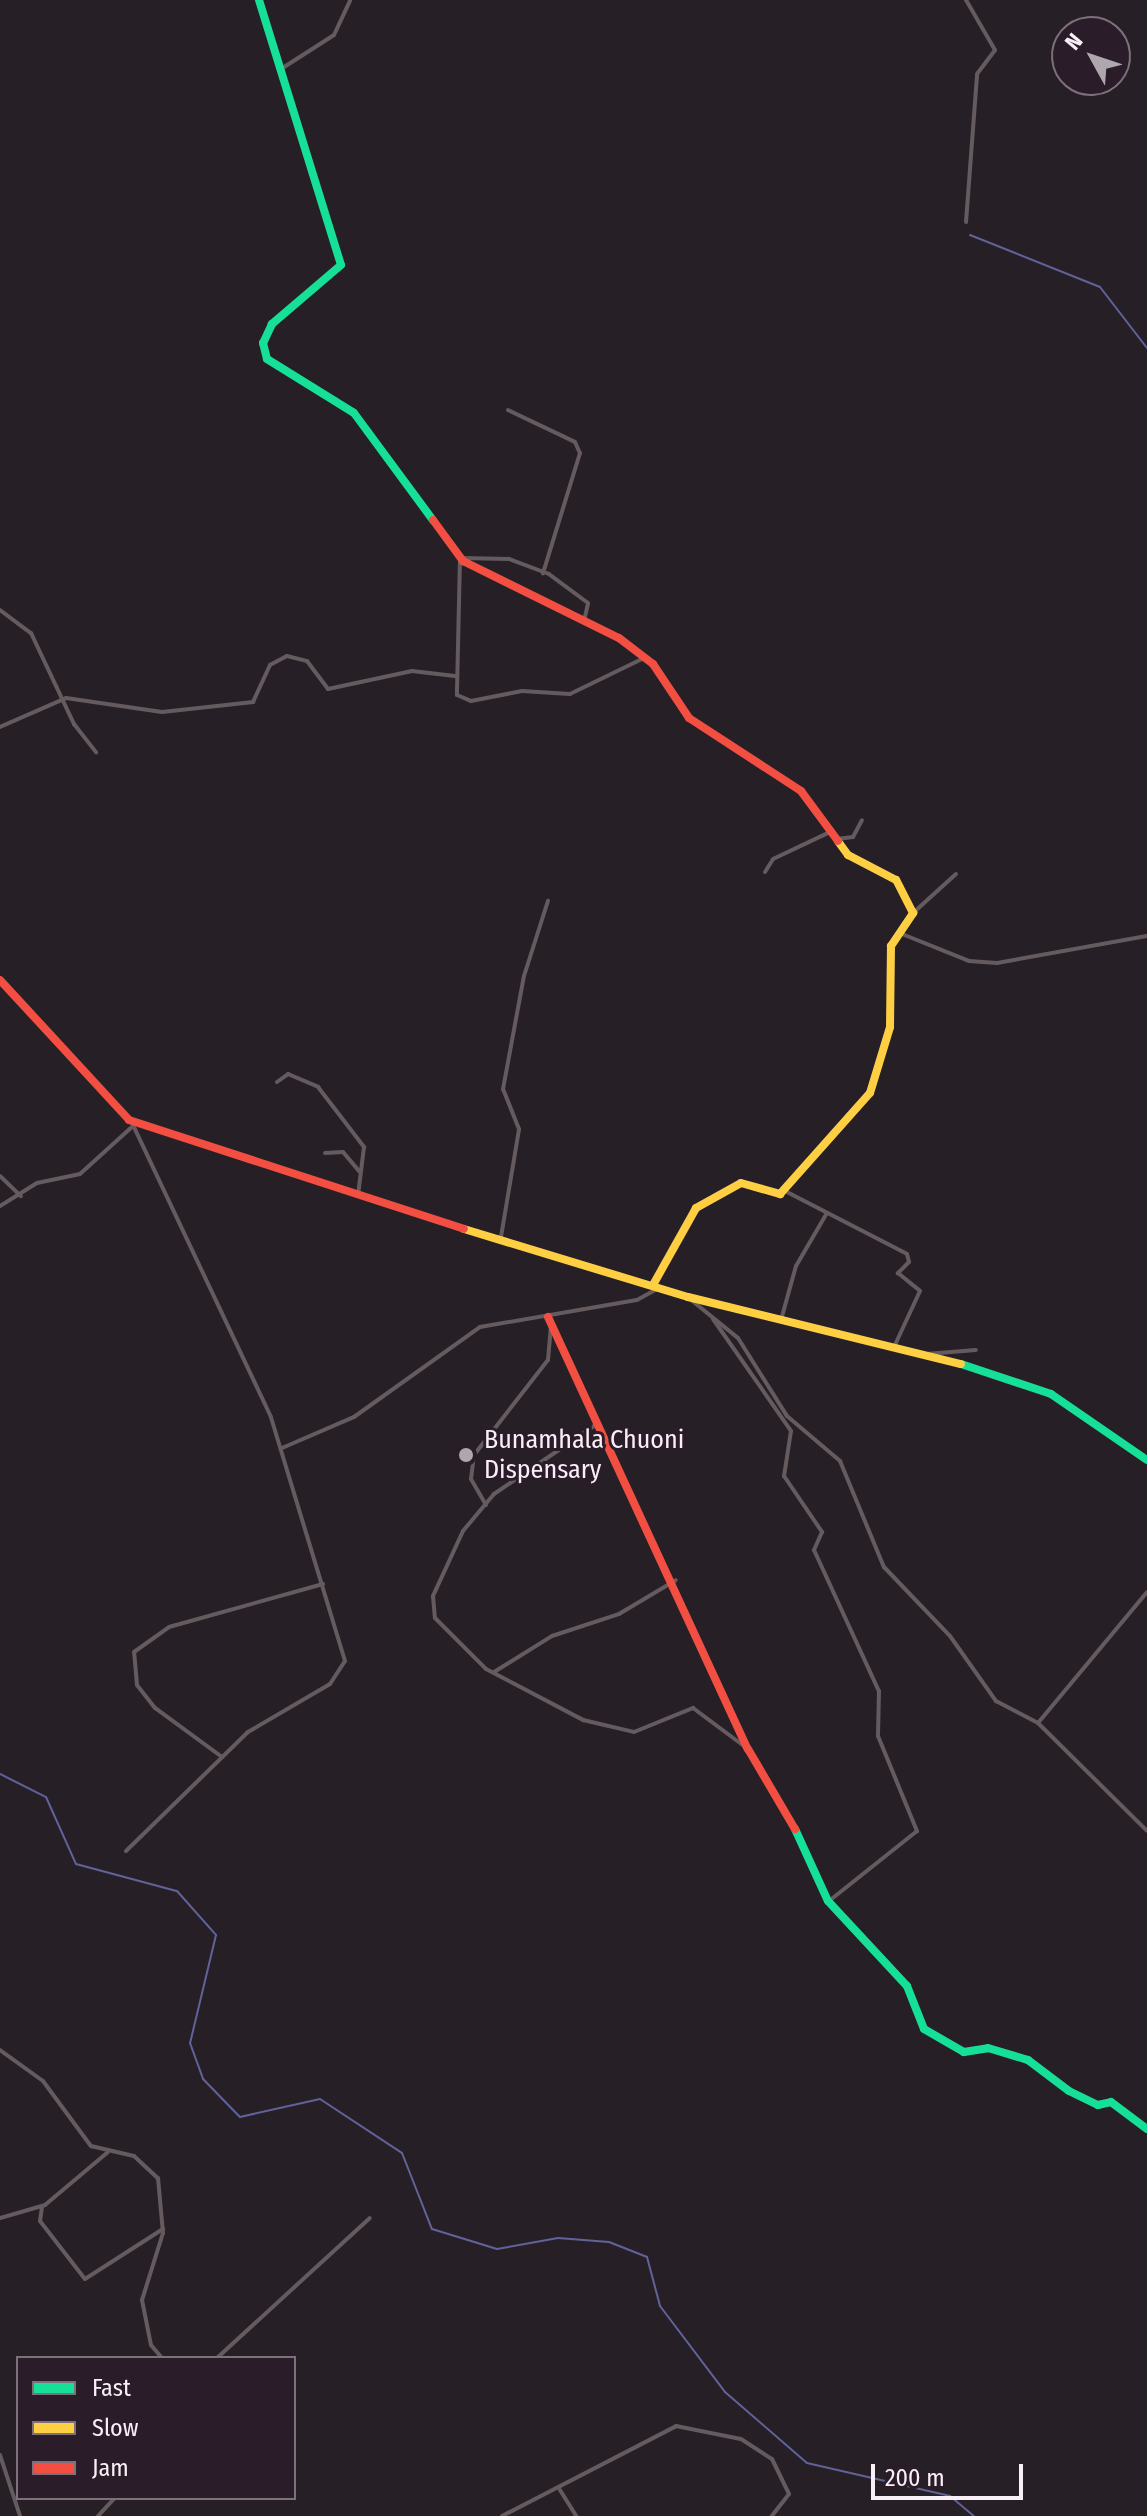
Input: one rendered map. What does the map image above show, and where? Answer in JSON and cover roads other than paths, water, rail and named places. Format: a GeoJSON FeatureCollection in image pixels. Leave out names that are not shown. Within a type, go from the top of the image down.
{"type":"FeatureCollection","features":[{"type":"Feature","properties":{"kind":"street"},"geometry":{"type":"LineString","coordinates":[[259,0],[341,265],[272,324],[263,351],[354,413],[460,558],[584,622],[642,659],[701,727],[801,791],[832,836],[857,862],[892,876],[913,913]]}},
{"type":"Feature","properties":{"kind":"street"},"geometry":{"type":"LineString","coordinates":[[279,70],[334,35],[350,0]]}},
{"type":"Feature","properties":{"kind":"street"},"geometry":{"type":"LineString","coordinates":[[966,0],[995,50],[977,74],[966,222]]}},
{"type":"Feature","properties":{"kind":"street"},"geometry":{"type":"LineString","coordinates":[[508,410],[575,442],[580,453],[543,573]]}},
{"type":"Feature","properties":{"kind":"street"},"geometry":{"type":"LineString","coordinates":[[460,558],[509,559],[543,573],[587,602],[584,622]]}},
{"type":"Feature","properties":{"kind":"street"},"geometry":{"type":"LineString","coordinates":[[460,558],[455,676],[463,700],[570,694],[642,659]]}},
{"type":"Feature","properties":{"kind":"street"},"geometry":{"type":"LineString","coordinates":[[0,610],[20,618],[66,698],[74,724],[96,752]]}},
{"type":"Feature","properties":{"kind":"street"},"geometry":{"type":"LineString","coordinates":[[0,727],[66,698],[162,712],[253,702],[270,665],[287,656],[307,661],[328,689],[412,671],[455,676]]}},
{"type":"Feature","properties":{"kind":"street"},"geometry":{"type":"LineString","coordinates":[[765,872],[773,859],[832,836],[853,837],[862,820]]}},
{"type":"Feature","properties":{"kind":"street"},"geometry":{"type":"LineString","coordinates":[[282,1448],[354,1417],[470,1331],[549,1321],[637,1300],[657,1286],[679,1229],[702,1203],[741,1183],[766,1196],[785,1191],[873,1087],[890,1024],[891,946],[902,934],[913,913],[956,874]]}},
{"type":"Feature","properties":{"kind":"street"},"geometry":{"type":"LineString","coordinates":[[501,1237],[519,1129],[503,1089],[524,976],[548,901]]}},
{"type":"Feature","properties":{"kind":"street"},"geometry":{"type":"LineString","coordinates":[[902,934],[969,961],[997,963],[1147,936]]}},
{"type":"Feature","properties":{"kind":"street"},"geometry":{"type":"LineString","coordinates":[[0,980],[78,1072],[132,1123],[179,1142],[501,1237],[688,1297],[924,1355],[1051,1394],[1147,1460]]}},
{"type":"Feature","properties":{"kind":"street"},"geometry":{"type":"LineString","coordinates":[[277,1082],[288,1074],[319,1088],[366,1150],[359,1171],[358,1195]]}},
{"type":"Feature","properties":{"kind":"street"},"geometry":{"type":"LineString","coordinates":[[0,1206],[22,1196],[37,1183],[80,1174],[132,1123]]}},
{"type":"Feature","properties":{"kind":"street"},"geometry":{"type":"LineString","coordinates":[[126,1851],[254,1726],[342,1671],[323,1584],[282,1448],[132,1123]]}},
{"type":"Feature","properties":{"kind":"street"},"geometry":{"type":"LineString","coordinates":[[325,1153],[343,1152],[359,1171]]}},
{"type":"Feature","properties":{"kind":"street"},"geometry":{"type":"LineString","coordinates":[[0,1176],[22,1196]]}},
{"type":"Feature","properties":{"kind":"street"},"geometry":{"type":"LineString","coordinates":[[785,1191],[907,1254],[909,1264],[898,1273],[920,1291],[894,1347]]}},
{"type":"Feature","properties":{"kind":"street"},"geometry":{"type":"LineString","coordinates":[[780,1321],[796,1266],[827,1213]]}},
{"type":"Feature","properties":{"kind":"street"},"geometry":{"type":"LineString","coordinates":[[688,1297],[759,1363],[787,1416],[845,1469],[884,1567],[950,1636],[1003,1708],[1038,1723],[1147,1831]]}},
{"type":"Feature","properties":{"kind":"street"},"geometry":{"type":"LineString","coordinates":[[709,1314],[791,1431],[784,1476],[822,1532],[814,1550],[879,1691],[878,1736],[917,1831],[828,1901]]}},
{"type":"Feature","properties":{"kind":"street"},"geometry":{"type":"LineString","coordinates":[[549,1321],[676,1580],[748,1749],[777,1789],[828,1901],[907,1986],[924,2029],[964,2052],[988,2048],[1028,2060],[1069,2091],[1098,2105],[1111,2102],[1147,2129]]}},
{"type":"Feature","properties":{"kind":"street"},"geometry":{"type":"LineString","coordinates":[[486,1505],[471,1479],[474,1455],[548,1360],[549,1321]]}},
{"type":"Feature","properties":{"kind":"street"},"geometry":{"type":"LineString","coordinates":[[924,1355],[976,1350]]}},
{"type":"Feature","properties":{"kind":"street"},"geometry":{"type":"LineString","coordinates":[[597,1424],[486,1505],[460,1535],[432,1607],[439,1624],[492,1673],[583,1720],[631,1731],[693,1708],[748,1749]]}},
{"type":"Feature","properties":{"kind":"street"},"geometry":{"type":"LineString","coordinates":[[492,1673],[552,1636],[619,1614],[676,1580]]}},
{"type":"Feature","properties":{"kind":"street"},"geometry":{"type":"LineString","coordinates":[[222,1757],[155,1708],[137,1685],[134,1652],[169,1627],[323,1584]]}},
{"type":"Feature","properties":{"kind":"street"},"geometry":{"type":"LineString","coordinates":[[1038,1723],[1147,1592]]}},
{"type":"Feature","properties":{"kind":"street"},"geometry":{"type":"LineString","coordinates":[[0,2050],[43,2081],[85,2142],[109,2152],[134,2156],[158,2178],[163,2229],[142,2300],[151,2345],[160,2356]]}},
{"type":"Feature","properties":{"kind":"street"},"geometry":{"type":"LineString","coordinates":[[0,2218],[42,2207],[109,2152]]}},
{"type":"Feature","properties":{"kind":"street"},"geometry":{"type":"LineString","coordinates":[[42,2207],[40,2221],[85,2279],[163,2229]]}},
{"type":"Feature","properties":{"kind":"street"},"geometry":{"type":"LineString","coordinates":[[219,2356],[370,2218]]}},
{"type":"Feature","properties":{"kind":"street"},"geometry":{"type":"LineString","coordinates":[[502,2516],[560,2490],[676,2426],[741,2439],[772,2459],[789,2494],[772,2516]]}},
{"type":"Feature","properties":{"kind":"street"},"geometry":{"type":"LineString","coordinates":[[0,2455],[20,2516]]}},
{"type":"Feature","properties":{"kind":"street"},"geometry":{"type":"LineString","coordinates":[[560,2490],[576,2516]]}},
{"type":"Feature","properties":{"kind":"street"},"geometry":{"type":"LineString","coordinates":[[98,2516],[113,2500]]}},
{"type":"Feature","properties":{"kind":"waterway"},"geometry":{"type":"LineString","coordinates":[[970,235],[1100,287],[1147,348]]}},
{"type":"Feature","properties":{"kind":"waterway"},"geometry":{"type":"LineString","coordinates":[[0,1774],[46,1797],[76,1864],[177,1891],[216,1935],[190,2043],[203,2079],[240,2117],[320,2099],[402,2153],[432,2229],[497,2249],[558,2238],[609,2242],[647,2257],[660,2306],[725,2392],[807,2463],[950,2496],[974,2516]]}},
{"type":"Feature","properties":{"kind":"place","name":"Bunamhala Chuoni Dispensary"},"geometry":{"type":"Point","coordinates":[466,1455]}}]}
